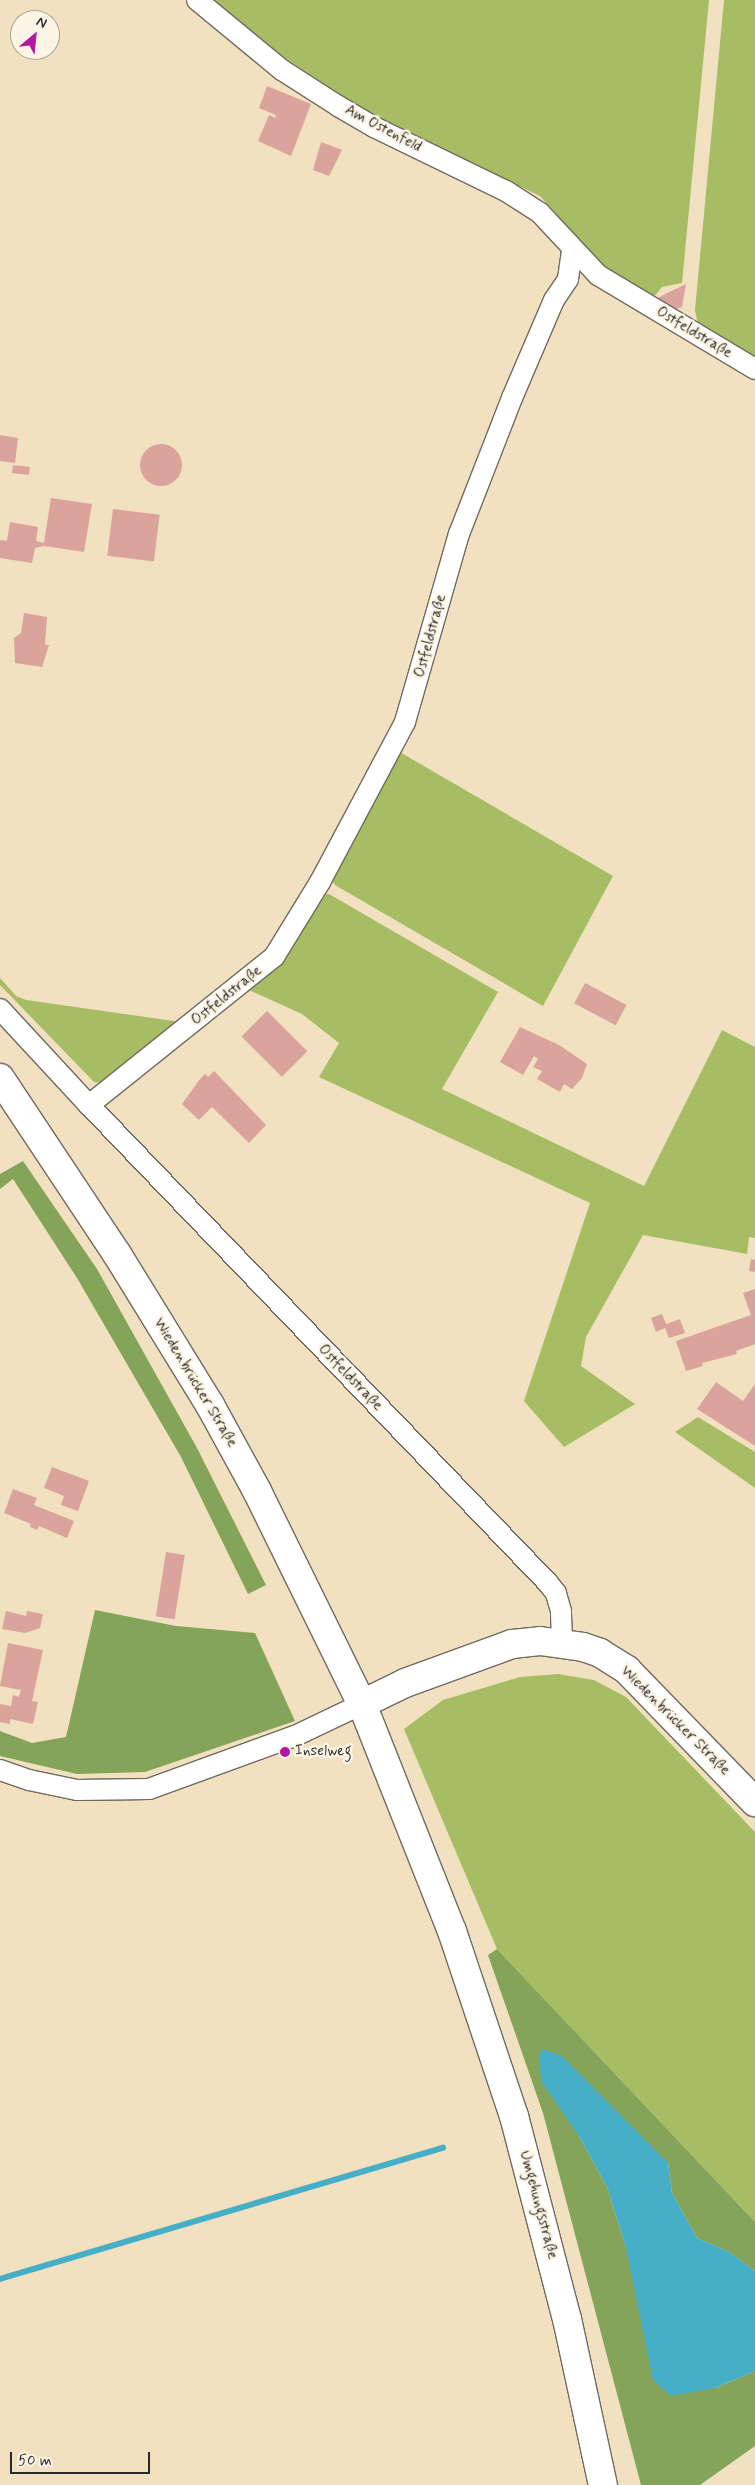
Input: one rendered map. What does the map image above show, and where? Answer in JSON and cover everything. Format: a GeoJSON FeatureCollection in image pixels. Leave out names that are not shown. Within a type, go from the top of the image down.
{"type":"FeatureCollection","features":[{"type":"Feature","properties":{"kind":"main road","name":"Wiedenbrücker Straße"},"geometry":{"type":"LineString","coordinates":[[0,1078],[102,1230],[210,1405],[257,1491],[362,1704],[452,1931]]}},
{"type":"Feature","properties":{"kind":"main road","name":"Wiedenbrücker Straße"},"geometry":{"type":"LineString","coordinates":[[362,1704],[405,1683],[502,1647],[530,1641],[562,1642],[600,1653],[627,1670],[755,1802]]}},
{"type":"Feature","properties":{"kind":"main road","name":"Umgehungsstraße"},"geometry":{"type":"LineString","coordinates":[[452,1931],[488,2033],[542,2217],[603,2485]]}},
{"type":"Feature","properties":{"kind":"street","name":"Am Ostenfeld"},"geometry":{"type":"LineString","coordinates":[[197,0],[282,70],[338,106],[513,195],[540,213],[572,250],[598,275]]}},
{"type":"Feature","properties":{"kind":"street"},"geometry":{"type":"LineString","coordinates":[[572,250],[568,280],[598,275]]}},
{"type":"Feature","properties":{"kind":"street","name":"Ostfeldstraße"},"geometry":{"type":"LineString","coordinates":[[598,275],[755,369]]}},
{"type":"Feature","properties":{"kind":"street","name":"Ostfeldstraße"},"geometry":{"type":"LineString","coordinates":[[89,1105],[274,957],[320,882],[405,722],[459,534],[512,398],[554,300],[568,280]]}},
{"type":"Feature","properties":{"kind":"street","name":"Ostfeldstraße"},"geometry":{"type":"LineString","coordinates":[[0,1009],[89,1105],[548,1583],[561,1611],[562,1642]]}},
{"type":"Feature","properties":{"kind":"street"},"geometry":{"type":"LineString","coordinates":[[0,1770],[29,1780],[77,1790],[149,1789],[295,1736],[362,1704]]}},
{"type":"Feature","properties":{"kind":"green space"},"geometry":{"type":"Polygon","coordinates":[[[210,0],[709,0],[682,283],[662,287],[653,298],[604,268],[540,196],[377,118],[265,45],[210,0]]]}},
{"type":"Feature","properties":{"kind":"green space"},"geometry":{"type":"Polygon","coordinates":[[[724,0],[755,0],[755,358],[698,324],[695,310],[724,0]]]}},
{"type":"Feature","properties":{"kind":"green space"},"geometry":{"type":"Polygon","coordinates":[[[398,751],[613,876],[543,1006],[335,885],[329,875],[398,751]]]}},
{"type":"Feature","properties":{"kind":"green space"},"geometry":{"type":"Polygon","coordinates":[[[329,894],[498,992],[442,1089],[644,1186],[722,1030],[755,1047],[755,1238],[749,1237],[747,1254],[643,1235],[586,1337],[581,1366],[635,1404],[564,1447],[524,1401],[590,1203],[319,1077],[339,1043],[302,1014],[249,990],[318,895],[329,894]]]}},
{"type":"Feature","properties":{"kind":"green space"},"geometry":{"type":"Polygon","coordinates":[[[0,978],[16,996],[26,1000],[181,1022],[102,1083],[94,1082],[0,985],[0,978]]]}},
{"type":"Feature","properties":{"kind":"green space"},"geometry":{"type":"Polygon","coordinates":[[[23,1161],[97,1269],[197,1448],[266,1585],[248,1594],[181,1457],[77,1278],[13,1179],[0,1189],[0,1174],[23,1161]]]}},
{"type":"Feature","properties":{"kind":"green space"},"geometry":{"type":"Polygon","coordinates":[[[698,1417],[755,1452],[755,1488],[675,1432],[698,1417]]]}},
{"type":"Feature","properties":{"kind":"green space"},"geometry":{"type":"Polygon","coordinates":[[[95,1610],[176,1626],[255,1633],[295,1721],[145,1772],[77,1774],[0,1756],[0,1731],[32,1743],[66,1737],[95,1610]]]}},
{"type":"Feature","properties":{"kind":"green space"},"geometry":{"type":"Polygon","coordinates":[[[558,1674],[594,1680],[626,1697],[755,1832],[755,2222],[497,1949],[404,1729],[443,1700],[520,1677],[558,1674]]]}},
{"type":"Feature","properties":{"kind":"green space"},"geometry":{"type":"Polygon","coordinates":[[[497,1949],[755,2222],[755,2271],[729,2252],[697,2238],[672,2193],[668,2163],[579,2136],[607,2187],[626,2248],[715,2388],[755,2371],[755,2446],[700,2485],[641,2485],[543,2113],[488,1955],[497,1949]]]}},
{"type":"Feature","properties":{"kind":"water"},"geometry":{"type":"Polygon","coordinates":[[[542,2049],[562,2056],[668,2163],[672,2193],[697,2238],[729,2252],[755,2271],[755,2371],[715,2388],[671,2396],[653,2380],[626,2248],[607,2187],[579,2136],[541,2081],[539,2057],[542,2049]]]}},
{"type":"Feature","properties":{"kind":"building"},"geometry":{"type":"Polygon","coordinates":[[[267,86],[311,104],[291,156],[258,141],[269,115],[275,118],[276,115],[259,108],[267,86]]]}},
{"type":"Feature","properties":{"kind":"building"},"geometry":{"type":"Polygon","coordinates":[[[321,142],[342,150],[329,176],[313,170],[321,142]]]}},
{"type":"Feature","properties":{"kind":"building"},"geometry":{"type":"Polygon","coordinates":[[[686,284],[682,307],[668,312],[651,301],[686,284]]]}},
{"type":"Feature","properties":{"kind":"building"},"geometry":{"type":"Polygon","coordinates":[[[0,435],[18,438],[15,463],[0,461],[0,435]]]}},
{"type":"Feature","properties":{"kind":"building"},"geometry":{"type":"Polygon","coordinates":[[[161,444],[176,450],[182,465],[176,480],[161,486],[146,480],[140,465],[146,450],[161,444]]]}},
{"type":"Feature","properties":{"kind":"building"},"geometry":{"type":"Polygon","coordinates":[[[13,465],[30,467],[29,475],[12,473],[13,465]]]}},
{"type":"Feature","properties":{"kind":"building"},"geometry":{"type":"Polygon","coordinates":[[[51,498],[92,504],[84,552],[44,546],[35,548],[32,563],[0,558],[0,540],[7,541],[10,522],[38,527],[36,541],[44,543],[51,498]]]}},
{"type":"Feature","properties":{"kind":"building"},"geometry":{"type":"Polygon","coordinates":[[[113,509],[160,515],[154,561],[107,556],[113,509]]]}},
{"type":"Feature","properties":{"kind":"building"},"geometry":{"type":"Polygon","coordinates":[[[24,613],[47,617],[45,645],[49,645],[42,667],[15,663],[14,638],[21,633],[24,613]]]}},
{"type":"Feature","properties":{"kind":"building"},"geometry":{"type":"Polygon","coordinates":[[[585,983],[626,1005],[616,1025],[574,1003],[585,983]]]}},
{"type":"Feature","properties":{"kind":"building"},"geometry":{"type":"Polygon","coordinates":[[[267,1011],[307,1051],[282,1077],[242,1036],[267,1011]]]}},
{"type":"Feature","properties":{"kind":"building"},"geometry":{"type":"Polygon","coordinates":[[[520,1027],[559,1045],[587,1064],[582,1078],[572,1089],[564,1084],[560,1092],[537,1079],[542,1071],[533,1067],[538,1059],[534,1056],[523,1075],[500,1062],[520,1027]]]}},
{"type":"Feature","properties":{"kind":"building"},"geometry":{"type":"Polygon","coordinates":[[[214,1071],[266,1125],[249,1143],[212,1107],[199,1120],[182,1104],[200,1079],[205,1074],[208,1077],[214,1071]]]}},
{"type":"Feature","properties":{"kind":"building"},"geometry":{"type":"Polygon","coordinates":[[[751,1259],[755,1260],[755,1272],[749,1271],[751,1259]]]}},
{"type":"Feature","properties":{"kind":"building"},"geometry":{"type":"Polygon","coordinates":[[[755,1289],[755,1344],[736,1351],[737,1354],[702,1363],[703,1366],[686,1371],[676,1341],[751,1315],[743,1293],[755,1289]]]}},
{"type":"Feature","properties":{"kind":"building"},"geometry":{"type":"Polygon","coordinates":[[[662,1314],[666,1324],[680,1319],[685,1333],[669,1338],[665,1328],[656,1332],[651,1318],[662,1314]]]}},
{"type":"Feature","properties":{"kind":"building"},"geometry":{"type":"Polygon","coordinates":[[[716,1382],[743,1401],[755,1384],[755,1446],[697,1409],[716,1382]]]}},
{"type":"Feature","properties":{"kind":"building"},"geometry":{"type":"Polygon","coordinates":[[[52,1467],[89,1481],[78,1511],[61,1505],[64,1496],[44,1488],[52,1467]]]}},
{"type":"Feature","properties":{"kind":"building"},"geometry":{"type":"Polygon","coordinates":[[[13,1489],[37,1498],[34,1505],[74,1521],[67,1538],[39,1526],[37,1530],[30,1527],[31,1524],[4,1513],[13,1489]]]}},
{"type":"Feature","properties":{"kind":"building"},"geometry":{"type":"Polygon","coordinates":[[[166,1552],[185,1555],[175,1619],[156,1616],[166,1552]]]}},
{"type":"Feature","properties":{"kind":"building"},"geometry":{"type":"Polygon","coordinates":[[[6,1611],[26,1616],[27,1611],[43,1614],[40,1628],[25,1633],[2,1629],[6,1611]]]}},
{"type":"Feature","properties":{"kind":"building"},"geometry":{"type":"Polygon","coordinates":[[[8,1643],[43,1650],[32,1701],[38,1702],[33,1724],[10,1719],[10,1724],[0,1722],[0,1704],[11,1706],[13,1695],[19,1697],[21,1690],[0,1686],[8,1643]]]}},
{"type":"Feature","properties":{"kind":"waterway"},"geometry":{"type":"LineString","coordinates":[[0,2279],[443,2148]]}},
{"type":"Feature","properties":{"kind":"place","name":"Inselweg"},"geometry":{"type":"Point","coordinates":[285,1752]}}]}
